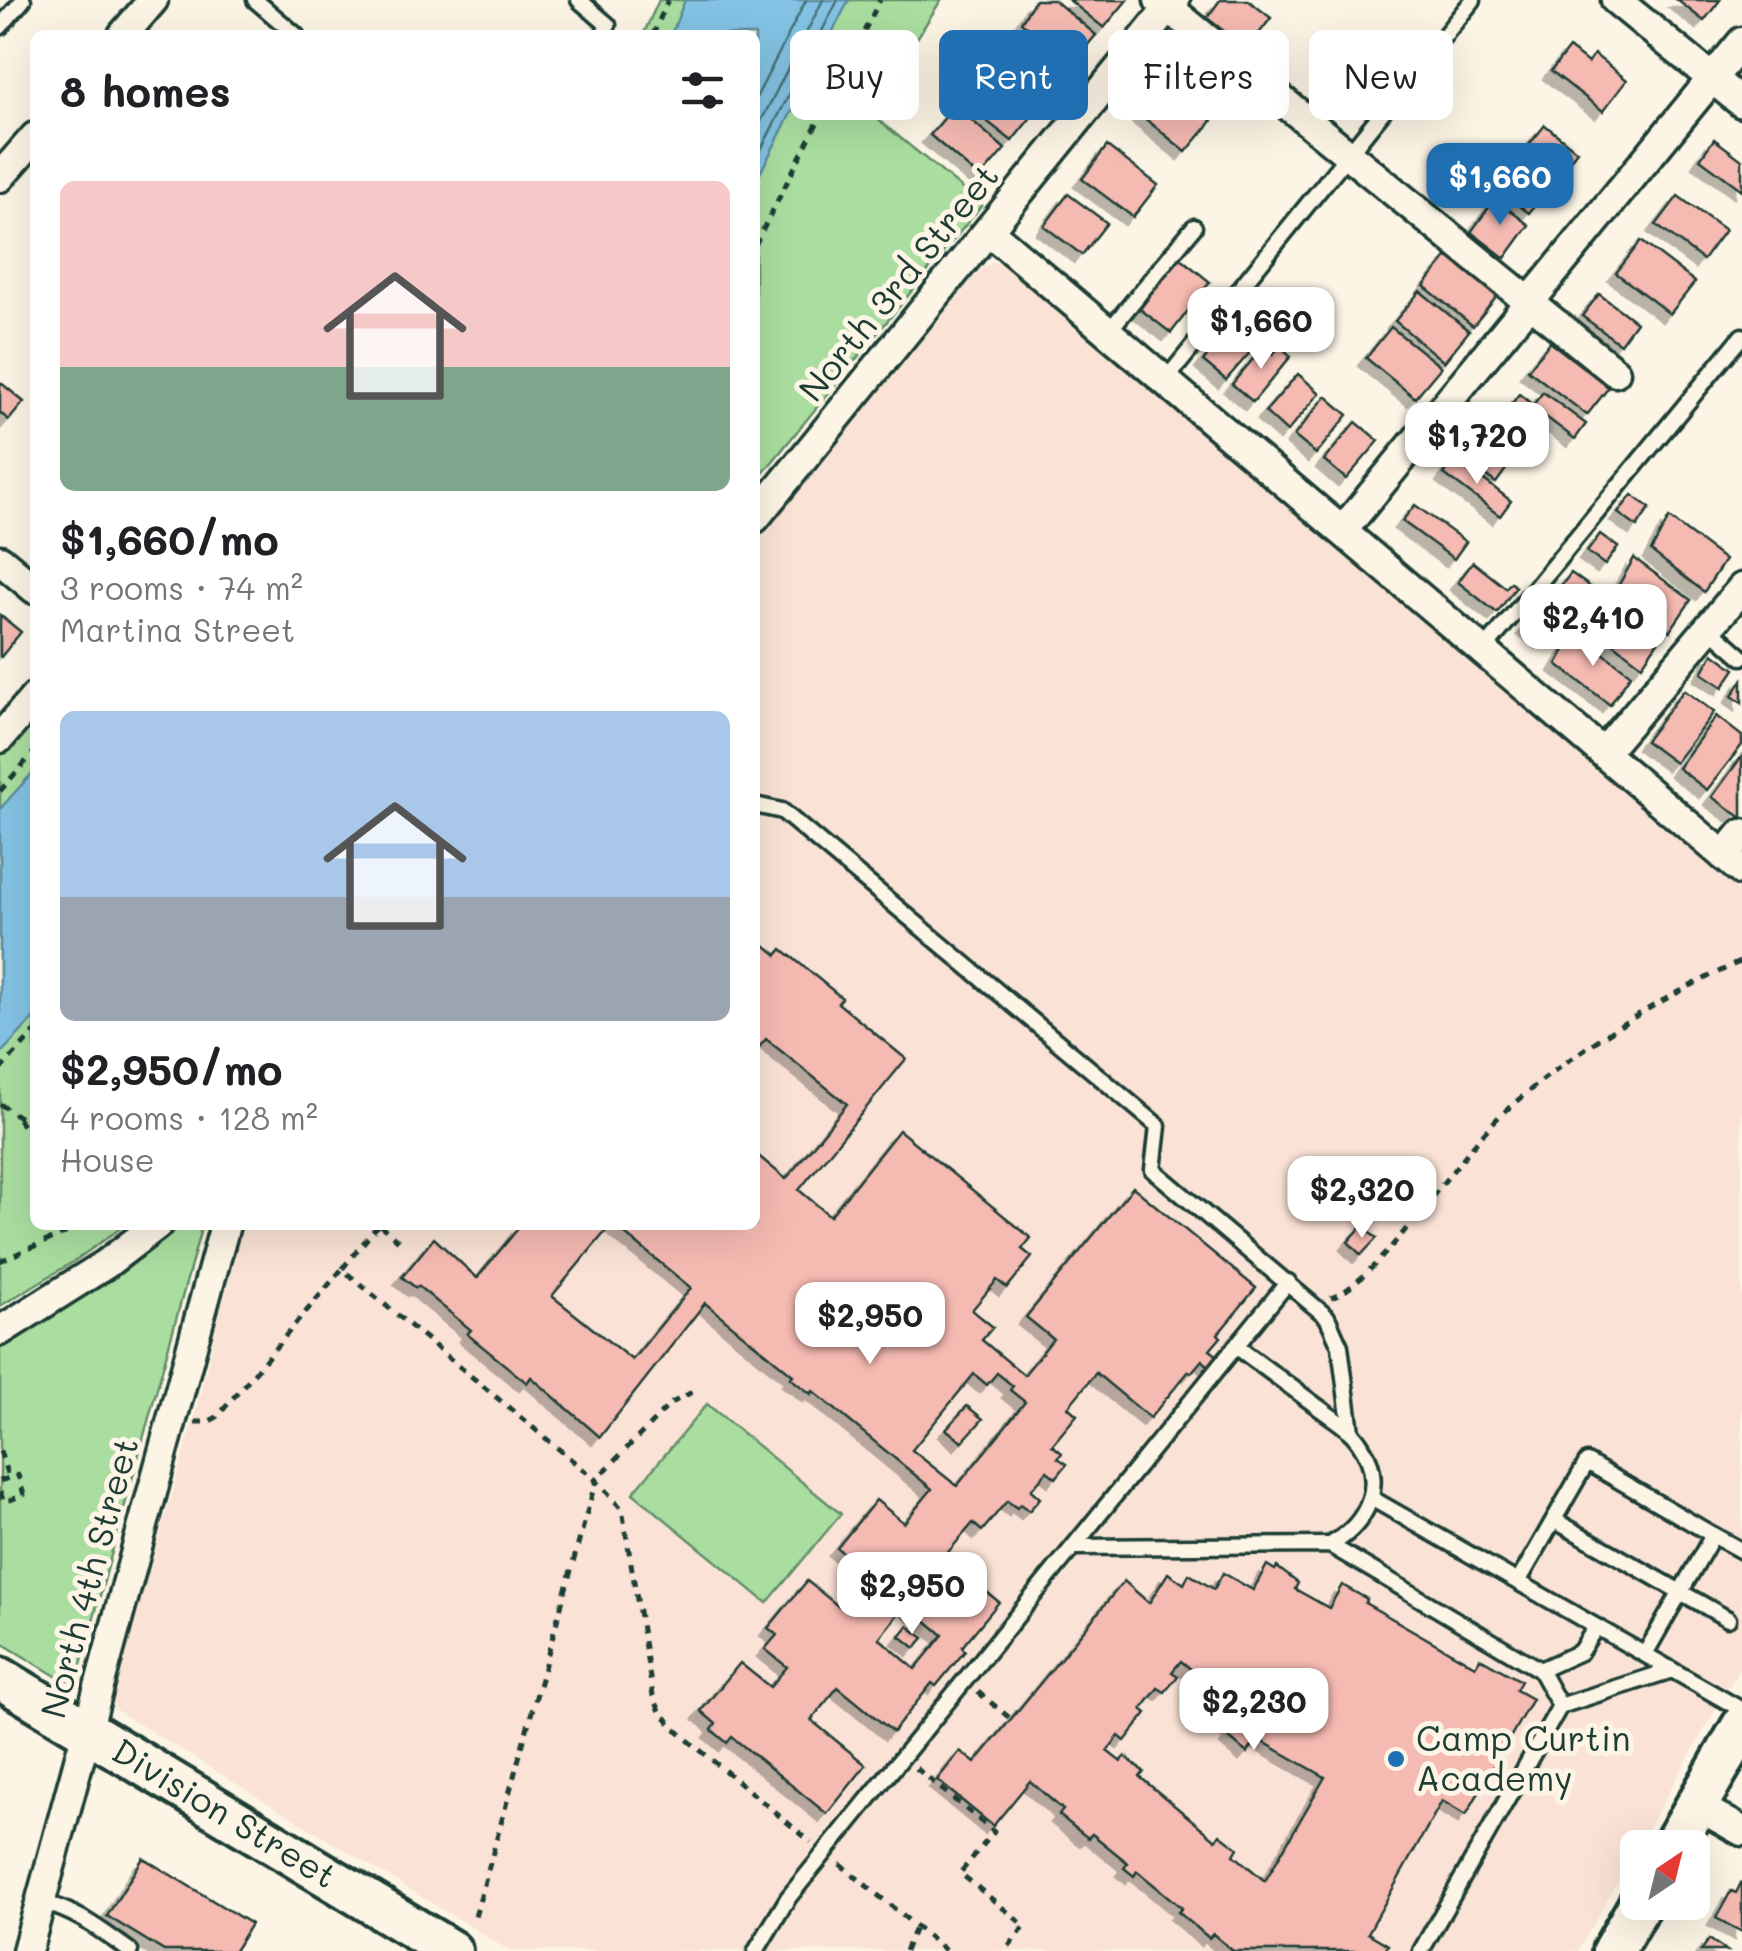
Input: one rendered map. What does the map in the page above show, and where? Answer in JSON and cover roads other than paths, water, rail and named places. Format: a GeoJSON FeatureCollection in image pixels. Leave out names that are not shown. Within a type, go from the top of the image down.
{"type":"FeatureCollection","features":[{"type":"Feature","properties":{"kind":"main road","name":"Division Street"},"geometry":{"type":"LineString","coordinates":[[0,1678],[451,1951]]}},
{"type":"Feature","properties":{"kind":"main road"},"geometry":{"type":"LineString","coordinates":[[1682,1830],[1742,1727]]}},
{"type":"Feature","properties":{"kind":"main road"},"geometry":{"type":"LineString","coordinates":[[1613,1951],[1631,1920]]}},
{"type":"Feature","properties":{"kind":"street"},"geometry":{"type":"LineString","coordinates":[[127,30],[154,0]]}},
{"type":"Feature","properties":{"kind":"street"},"geometry":{"type":"LineString","coordinates":[[1616,0],[1742,103]]}},
{"type":"Feature","properties":{"kind":"street"},"geometry":{"type":"LineString","coordinates":[[1168,3],[1615,372]]}},
{"type":"Feature","properties":{"kind":"street","name":"North 3rd Street"},"geometry":{"type":"LineString","coordinates":[[760,512],[990,232],[1168,3]]}},
{"type":"Feature","properties":{"kind":"street"},"geometry":{"type":"LineString","coordinates":[[1342,530],[1742,42]]}},
{"type":"Feature","properties":{"kind":"street"},"geometry":{"type":"LineString","coordinates":[[0,177],[30,143]]}},
{"type":"Feature","properties":{"kind":"street"},"geometry":{"type":"LineString","coordinates":[[990,232],[1733,864],[1742,834]]}},
{"type":"Feature","properties":{"kind":"street"},"geometry":{"type":"LineString","coordinates":[[0,560],[30,585]]}},
{"type":"Feature","properties":{"kind":"street"},"geometry":{"type":"LineString","coordinates":[[1604,752],[1742,588]]}},
{"type":"Feature","properties":{"kind":"street"},"geometry":{"type":"LineString","coordinates":[[0,738],[30,703]]}},
{"type":"Feature","properties":{"kind":"street"},"geometry":{"type":"LineString","coordinates":[[0,1331],[106,1264],[150,1230]]}},
{"type":"Feature","properties":{"kind":"street","name":"North 4th Street"},"geometry":{"type":"LineString","coordinates":[[27,1951],[224,1230]]}},
{"type":"Feature","properties":{"kind":"street"},"geometry":{"type":"LineString","coordinates":[[1696,1805],[1742,1831]]}},
{"type":"Feature","properties":{"kind":"lane"},"geometry":{"type":"LineString","coordinates":[[0,27],[24,0]]}},
{"type":"Feature","properties":{"kind":"lane"},"geometry":{"type":"LineString","coordinates":[[255,0],[290,30]]}},
{"type":"Feature","properties":{"kind":"lane"},"geometry":{"type":"LineString","coordinates":[[579,0],[608,24],[605,30]]}},
{"type":"Feature","properties":{"kind":"lane"},"geometry":{"type":"LineString","coordinates":[[1165,380],[1473,0]]}},
{"type":"Feature","properties":{"kind":"lane"},"geometry":{"type":"LineString","coordinates":[[1108,332],[1194,227]]}},
{"type":"Feature","properties":{"kind":"lane"},"geometry":{"type":"LineString","coordinates":[[1484,650],[1740,342]]}},
{"type":"Feature","properties":{"kind":"lane"},"geometry":{"type":"LineString","coordinates":[[1708,628],[1742,657]]}},
{"type":"Feature","properties":{"kind":"lane"},"geometry":{"type":"LineString","coordinates":[[760,806],[782,812],[1158,1126],[1153,1170],[1327,1317],[1340,1346],[1351,1432]]}},
{"type":"Feature","properties":{"kind":"lane"},"geometry":{"type":"LineString","coordinates":[[756,1951],[788,1898],[1288,1282]]}},
{"type":"Feature","properties":{"kind":"lane"},"geometry":{"type":"LineString","coordinates":[[1237,1347],[1351,1432],[1360,1443],[1370,1466],[1371,1498],[1359,1524],[1330,1545]]}},
{"type":"Feature","properties":{"kind":"lane"},"geometry":{"type":"LineString","coordinates":[[1518,1582],[1587,1462],[1742,1551]]}},
{"type":"Feature","properties":{"kind":"lane"},"geometry":{"type":"LineString","coordinates":[[1371,1498],[1742,1710]]}},
{"type":"Feature","properties":{"kind":"lane"},"geometry":{"type":"LineString","coordinates":[[1554,1520],[1728,1620]]}},
{"type":"Feature","properties":{"kind":"lane"},"geometry":{"type":"LineString","coordinates":[[1645,1654],[1714,1535]]}},
{"type":"Feature","properties":{"kind":"lane"},"geometry":{"type":"LineString","coordinates":[[1076,1547],[1330,1545],[1540,1670],[1560,1706]]}},
{"type":"Feature","properties":{"kind":"lane"},"geometry":{"type":"LineString","coordinates":[[1540,1670],[1580,1652],[1596,1627]]}},
{"type":"Feature","properties":{"kind":"lane"},"geometry":{"type":"LineString","coordinates":[[1422,1951],[1560,1706],[1672,1670]]}},
{"type":"Feature","properties":{"kind":"lane"},"geometry":{"type":"LineString","coordinates":[[40,1902],[65,1908],[90,1921],[130,1951]]}},
{"type":"Feature","properties":{"kind":"water"},"geometry":{"type":"Polygon","coordinates":[[[685,0],[849,0],[834,30],[790,30],[790,115],[760,173],[760,30],[673,30],[685,0]]]}},
{"type":"Feature","properties":{"kind":"water"},"geometry":{"type":"Polygon","coordinates":[[[30,776],[30,1022],[0,1054],[0,809],[30,776]]]}},
{"type":"Feature","properties":{"kind":"place","name":"Camp Curtin Academy"},"geometry":{"type":"Point","coordinates":[1396,1759]}}]}
